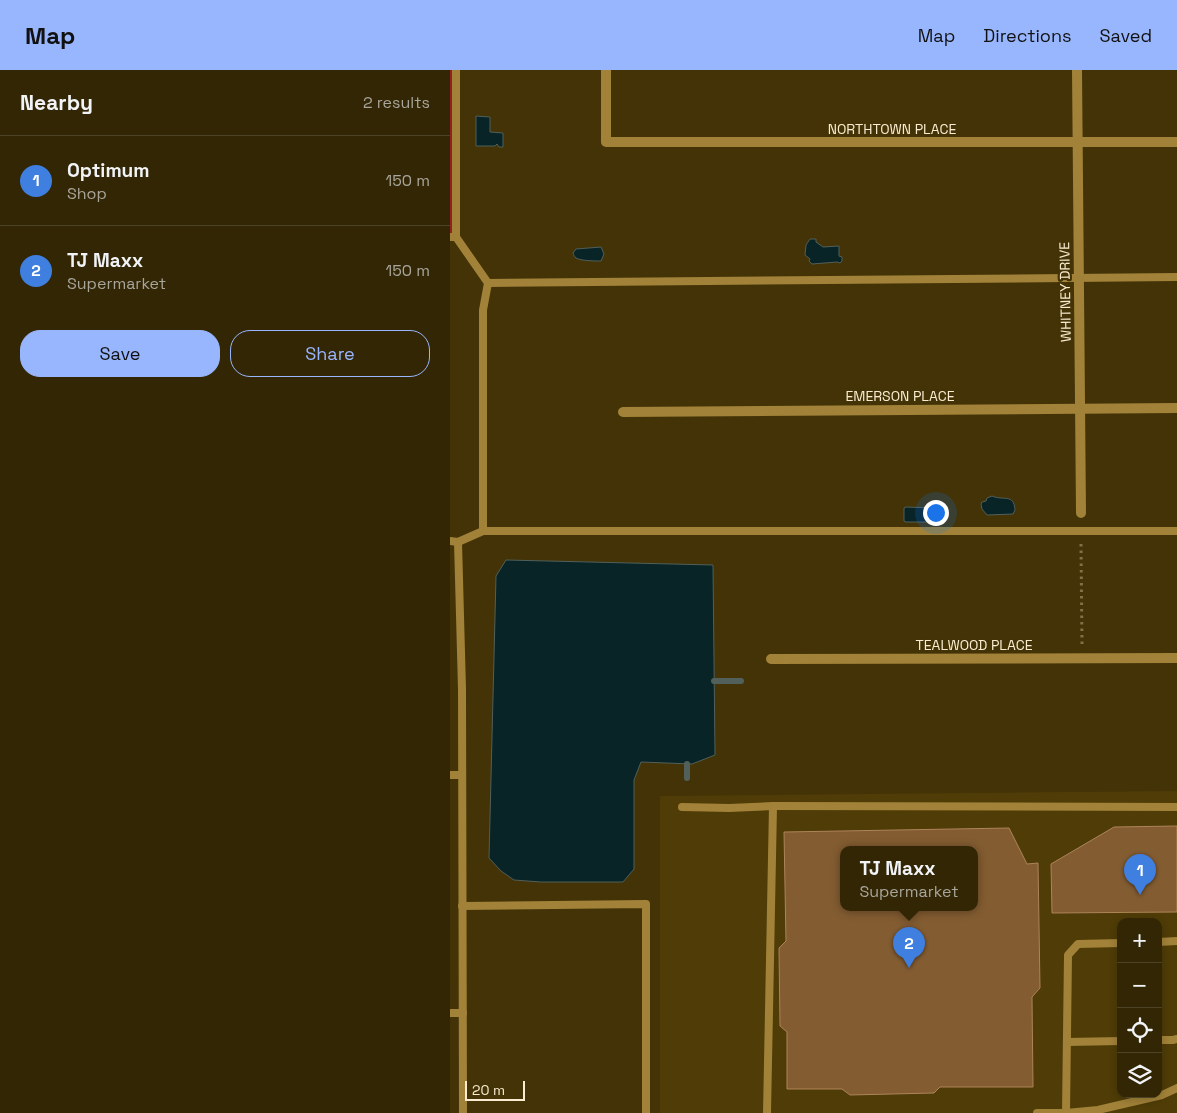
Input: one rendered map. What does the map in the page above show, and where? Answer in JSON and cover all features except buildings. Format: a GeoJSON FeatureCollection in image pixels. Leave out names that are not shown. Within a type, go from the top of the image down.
{"type":"FeatureCollection","features":[{"type":"Feature","properties":{"kind":"street","name":"NORTHTOWN PLACE"},"geometry":{"type":"LineString","coordinates":[[606,70],[606,142],[1177,142]]}},
{"type":"Feature","properties":{"kind":"street","name":"WHITNEY DRIVE"},"geometry":{"type":"LineString","coordinates":[[1077,70],[1081,513]]}},
{"type":"Feature","properties":{"kind":"street","name":"EMERSON PLACE"},"geometry":{"type":"LineString","coordinates":[[623,412],[1177,408]]}},
{"type":"Feature","properties":{"kind":"street","name":"TEALWOOD PLACE"},"geometry":{"type":"LineString","coordinates":[[770,659],[1177,658]]}},
{"type":"Feature","properties":{"kind":"lane"},"geometry":{"type":"LineString","coordinates":[[456,70],[453,237],[488,283],[483,310],[484,531]]}},
{"type":"Feature","properties":{"kind":"lane"},"geometry":{"type":"LineString","coordinates":[[488,283],[1177,277]]}},
{"type":"Feature","properties":{"kind":"lane"},"geometry":{"type":"LineString","coordinates":[[463,1113],[462,690],[454,542],[484,531],[1177,531]]}},
{"type":"Feature","properties":{"kind":"lane"},"geometry":{"type":"LineString","coordinates":[[450,775],[462,775]]}},
{"type":"Feature","properties":{"kind":"lane"},"geometry":{"type":"LineString","coordinates":[[767,1113],[773,806]]}},
{"type":"Feature","properties":{"kind":"lane"},"geometry":{"type":"LineString","coordinates":[[682,807],[1177,807]]}},
{"type":"Feature","properties":{"kind":"lane"},"geometry":{"type":"LineString","coordinates":[[462,906],[646,904],[646,1113]]}},
{"type":"Feature","properties":{"kind":"lane"},"geometry":{"type":"LineString","coordinates":[[1162,942],[1177,941]]}},
{"type":"Feature","properties":{"kind":"lane"},"geometry":{"type":"LineString","coordinates":[[1066,1113],[1068,955],[1078,944],[1117,942]]}},
{"type":"Feature","properties":{"kind":"lane"},"geometry":{"type":"LineString","coordinates":[[450,1013],[462,1013]]}},
{"type":"Feature","properties":{"kind":"lane"},"geometry":{"type":"LineString","coordinates":[[1162,1040],[1177,1039]]}},
{"type":"Feature","properties":{"kind":"lane"},"geometry":{"type":"LineString","coordinates":[[1067,1042],[1117,1041]]}},
{"type":"Feature","properties":{"kind":"lane"},"geometry":{"type":"LineString","coordinates":[[1037,1113],[1098,1110],[1162,1095],[1177,1088]]}},
{"type":"Feature","properties":{"kind":"path"},"geometry":{"type":"LineString","coordinates":[[1081,532],[1082,659]]}},
{"type":"Feature","properties":{"kind":"shaded area"},"geometry":{"type":"Polygon","coordinates":[[[450,70],[456,70],[456,237],[450,237],[450,70]]]}},
{"type":"Feature","properties":{"kind":"shaded area"},"geometry":{"type":"Polygon","coordinates":[[[1177,791],[1177,1113],[660,1113],[660,796],[1177,791]]]}},
{"type":"Feature","properties":{"kind":"water"},"geometry":{"type":"Polygon","coordinates":[[[476,116],[490,117],[490,132],[503,133],[503,147],[499,147],[497,144],[495,146],[476,146],[476,116]]]}},
{"type":"Feature","properties":{"kind":"water"},"geometry":{"type":"Polygon","coordinates":[[[810,239],[816,239],[816,242],[823,247],[839,246],[839,256],[842,257],[842,261],[840,263],[812,264],[805,255],[806,245],[810,239]]]}},
{"type":"Feature","properties":{"kind":"water"},"geometry":{"type":"Polygon","coordinates":[[[601,247],[604,254],[601,261],[579,259],[573,253],[576,249],[601,247]]]}},
{"type":"Feature","properties":{"kind":"water"},"geometry":{"type":"Polygon","coordinates":[[[992,496],[1007,498],[1013,501],[1015,510],[1013,514],[987,515],[982,509],[981,504],[992,496]]]}},
{"type":"Feature","properties":{"kind":"water"},"geometry":{"type":"Polygon","coordinates":[[[904,508],[934,508],[932,522],[904,521],[904,508]]]}},
{"type":"Feature","properties":{"kind":"water"},"geometry":{"type":"Polygon","coordinates":[[[506,560],[713,565],[715,755],[692,764],[641,762],[634,780],[634,869],[623,882],[541,882],[514,880],[501,871],[489,858],[496,576],[506,560]]]}},
{"type":"Feature","properties":{"kind":"waterway"},"geometry":{"type":"LineString","coordinates":[[714,681],[741,681]]}},
{"type":"Feature","properties":{"kind":"waterway"},"geometry":{"type":"LineString","coordinates":[[687,764],[687,778]]}},
{"type":"Feature","properties":{"kind":"place","name":"Optimum"},"geometry":{"type":"Point","coordinates":[1140,895]}},
{"type":"Feature","properties":{"kind":"place","name":"TJ Maxx"},"geometry":{"type":"Point","coordinates":[909,968]}}]}
